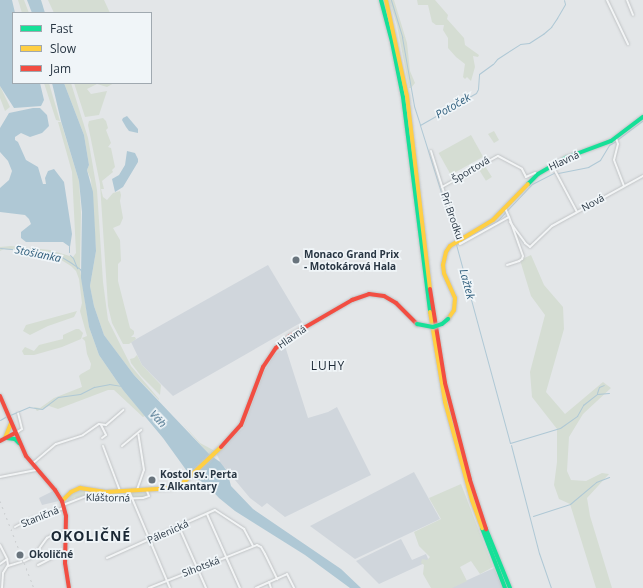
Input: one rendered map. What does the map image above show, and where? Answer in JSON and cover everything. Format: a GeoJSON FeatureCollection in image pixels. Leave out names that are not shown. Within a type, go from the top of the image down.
{"type":"FeatureCollection","features":[{"type":"Feature","properties":{"kind":"main road"},"geometry":{"type":"LineString","coordinates":[[381,0],[392,42],[403,97],[427,296],[441,384],[466,482],[485,538],[505,588]]}},
{"type":"Feature","properties":{"kind":"main road"},"geometry":{"type":"LineString","coordinates":[[386,0],[407,96],[431,296],[448,396],[459,442],[476,499],[510,588]]}},
{"type":"Feature","properties":{"kind":"main road","name":"Hlavná"},"geometry":{"type":"LineString","coordinates":[[189,478],[232,437],[242,424],[266,362],[276,348],[290,336],[352,300],[369,294],[382,295],[390,298],[417,324],[433,327],[442,324],[448,320],[454,310],[455,303],[453,293],[444,273],[443,260],[447,250],[458,241],[487,224],[506,210],[538,174],[568,157],[601,145],[616,137],[643,117]]}},
{"type":"Feature","properties":{"kind":"main road"},"geometry":{"type":"LineString","coordinates":[[0,396],[19,443],[31,465],[55,490],[63,505],[66,533],[65,553],[69,588]]}},
{"type":"Feature","properties":{"kind":"main road"},"geometry":{"type":"LineString","coordinates":[[5,438],[11,424]]}},
{"type":"Feature","properties":{"kind":"main road"},"geometry":{"type":"LineString","coordinates":[[0,441],[15,433]]}},
{"type":"Feature","properties":{"kind":"main road"},"geometry":{"type":"LineString","coordinates":[[5,438],[15,439],[19,443]]}},
{"type":"Feature","properties":{"kind":"main road","name":"Kláštorná"},"geometry":{"type":"LineString","coordinates":[[63,505],[71,492],[80,488],[106,492],[174,488],[189,478]]}},
{"type":"Feature","properties":{"kind":"street"},"geometry":{"type":"LineString","coordinates":[[607,0],[628,44]]}},
{"type":"Feature","properties":{"kind":"street"},"geometry":{"type":"LineString","coordinates":[[627,0],[633,15]]}},
{"type":"Feature","properties":{"kind":"street"},"geometry":{"type":"LineString","coordinates":[[616,137],[618,144],[614,160],[624,186]]}},
{"type":"Feature","properties":{"kind":"street","name":"Pri Brodku"},"geometry":{"type":"LineString","coordinates":[[431,151],[458,241],[509,217]]}},
{"type":"Feature","properties":{"kind":"street","name":"Športová"},"geometry":{"type":"LineString","coordinates":[[442,187],[495,156],[500,156],[522,169],[526,177],[535,173],[538,174]]}},
{"type":"Feature","properties":{"kind":"street"},"geometry":{"type":"LineString","coordinates":[[552,165],[577,212]]}},
{"type":"Feature","properties":{"kind":"street","name":"Nová"},"geometry":{"type":"LineString","coordinates":[[510,222],[525,243],[530,247],[544,232],[643,176]]}},
{"type":"Feature","properties":{"kind":"street"},"geometry":{"type":"LineString","coordinates":[[506,210],[522,252],[522,259],[507,265]]}},
{"type":"Feature","properties":{"kind":"street"},"geometry":{"type":"LineString","coordinates":[[31,465],[56,444],[84,435],[100,424],[106,425],[123,410]]}},
{"type":"Feature","properties":{"kind":"street"},"geometry":{"type":"LineString","coordinates":[[15,433],[22,430],[18,413]]}},
{"type":"Feature","properties":{"kind":"street"},"geometry":{"type":"LineString","coordinates":[[100,424],[106,435],[102,438]]}},
{"type":"Feature","properties":{"kind":"street"},"geometry":{"type":"LineString","coordinates":[[122,446],[142,430]]}},
{"type":"Feature","properties":{"kind":"street"},"geometry":{"type":"LineString","coordinates":[[138,434],[144,470],[138,490]]}},
{"type":"Feature","properties":{"kind":"street"},"geometry":{"type":"LineString","coordinates":[[103,446],[120,491]]}},
{"type":"Feature","properties":{"kind":"street"},"geometry":{"type":"LineString","coordinates":[[0,477],[36,470]]}},
{"type":"Feature","properties":{"kind":"street"},"geometry":{"type":"LineString","coordinates":[[129,490],[131,498],[170,588]]}},
{"type":"Feature","properties":{"kind":"street","name":"Kláštorná"},"geometry":{"type":"LineString","coordinates":[[63,505],[87,496],[116,499],[147,497],[149,494],[147,490]]}},
{"type":"Feature","properties":{"kind":"street","name":"Staničná"},"geometry":{"type":"LineString","coordinates":[[15,527],[63,505]]}},
{"type":"Feature","properties":{"kind":"street"},"geometry":{"type":"LineString","coordinates":[[240,588],[207,514],[216,510],[236,523],[247,533],[253,546],[258,545],[261,547],[277,579]]}},
{"type":"Feature","properties":{"kind":"street","name":"Pálenická"},"geometry":{"type":"LineString","coordinates":[[107,558],[207,514]]}},
{"type":"Feature","properties":{"kind":"street"},"geometry":{"type":"LineString","coordinates":[[179,527],[206,588]]}},
{"type":"Feature","properties":{"kind":"street"},"geometry":{"type":"LineString","coordinates":[[2,588],[3,573],[8,566],[23,562],[33,557],[47,538],[56,533],[66,533]]}},
{"type":"Feature","properties":{"kind":"street"},"geometry":{"type":"LineString","coordinates":[[0,545],[7,559],[8,566]]}},
{"type":"Feature","properties":{"kind":"street","name":"Sihotská"},"geometry":{"type":"LineString","coordinates":[[149,588],[253,546]]}},
{"type":"Feature","properties":{"kind":"street"},"geometry":{"type":"LineString","coordinates":[[38,565],[65,553]]}},
{"type":"Feature","properties":{"kind":"street"},"geometry":{"type":"LineString","coordinates":[[0,564],[7,559]]}},
{"type":"Feature","properties":{"kind":"street"},"geometry":{"type":"LineString","coordinates":[[256,588],[287,574],[294,588]]}},
{"type":"Feature","properties":{"kind":"street"},"geometry":{"type":"LineString","coordinates":[[269,582],[271,588]]}},
{"type":"Feature","properties":{"kind":"shaded area"},"geometry":{"type":"Polygon","coordinates":[[[18,0],[24,0],[29,12],[22,12],[18,0]]]}},
{"type":"Feature","properties":{"kind":"shaded area"},"geometry":{"type":"Polygon","coordinates":[[[48,0],[104,0],[110,12],[54,12],[48,0]]]}},
{"type":"Feature","properties":{"kind":"shaded area"},"geometry":{"type":"Polygon","coordinates":[[[389,0],[394,0],[407,43],[410,71],[415,83],[411,88],[409,88],[397,25],[389,0]]]}},
{"type":"Feature","properties":{"kind":"shaded area"},"geometry":{"type":"Polygon","coordinates":[[[417,0],[435,0],[448,15],[447,19],[464,38],[465,45],[479,55],[478,57],[473,56],[475,67],[471,81],[467,77],[465,79],[463,77],[465,64],[448,48],[448,38],[443,30],[444,25],[436,25],[432,22],[428,5],[418,5],[417,0]]]}},
{"type":"Feature","properties":{"kind":"shaded area"},"geometry":{"type":"Polygon","coordinates":[[[44,84],[49,84],[60,121],[56,120],[44,84]]]}},
{"type":"Feature","properties":{"kind":"shaded area"},"geometry":{"type":"Polygon","coordinates":[[[64,84],[71,84],[88,138],[97,190],[103,282],[108,320],[131,366],[159,400],[134,375],[104,335],[94,306],[90,286],[96,251],[91,180],[87,170],[89,165],[84,135],[64,84]]]}},
{"type":"Feature","properties":{"kind":"shaded area"},"geometry":{"type":"Polygon","coordinates":[[[74,84],[97,84],[87,89],[91,94],[107,91],[99,115],[85,117],[74,84]]]}},
{"type":"Feature","properties":{"kind":"shaded area"},"geometry":{"type":"Polygon","coordinates":[[[97,84],[112,84],[107,87],[97,84]]]}},
{"type":"Feature","properties":{"kind":"shaded area"},"geometry":{"type":"Polygon","coordinates":[[[0,86],[10,107],[5,111],[0,98],[0,86]]]}},
{"type":"Feature","properties":{"kind":"shaded area"},"geometry":{"type":"Polygon","coordinates":[[[103,118],[106,121],[108,128],[106,130],[111,143],[108,147],[111,148],[115,167],[112,170],[113,172],[102,181],[104,189],[101,189],[103,197],[107,200],[113,193],[120,191],[121,195],[120,201],[123,218],[120,225],[113,228],[120,240],[121,261],[118,264],[118,281],[130,328],[134,331],[134,334],[131,337],[135,337],[136,339],[129,344],[123,344],[112,323],[108,306],[100,184],[88,125],[89,121],[103,118]]]}},
{"type":"Feature","properties":{"kind":"shaded area"},"geometry":{"type":"Polygon","coordinates":[[[58,122],[61,122],[79,181],[81,213],[80,269],[89,327],[99,355],[123,390],[145,416],[143,417],[114,390],[108,390],[58,409],[49,406],[37,411],[34,407],[40,408],[54,398],[82,387],[79,376],[90,369],[91,364],[87,354],[85,341],[82,338],[87,336],[80,311],[82,303],[79,279],[76,271],[71,266],[53,255],[4,249],[0,251],[0,247],[11,246],[50,250],[73,257],[76,253],[72,172],[58,122]]]}},
{"type":"Feature","properties":{"kind":"shaded area"},"geometry":{"type":"Polygon","coordinates":[[[494,131],[499,140],[494,143],[488,134],[494,131]]]}},
{"type":"Feature","properties":{"kind":"shaded area"},"geometry":{"type":"Polygon","coordinates":[[[471,135],[483,157],[451,175],[439,153],[471,135]]]}},
{"type":"Feature","properties":{"kind":"shaded area"},"geometry":{"type":"Polygon","coordinates":[[[485,166],[492,177],[486,181],[479,170],[485,166]]]}},
{"type":"Feature","properties":{"kind":"shaded area"},"geometry":{"type":"Polygon","coordinates":[[[531,255],[544,285],[563,307],[564,329],[546,392],[565,414],[603,382],[611,388],[583,414],[569,437],[567,471],[571,480],[586,481],[602,473],[609,474],[587,498],[590,516],[612,588],[596,588],[570,504],[559,499],[554,485],[557,462],[557,429],[532,397],[530,372],[545,315],[531,296],[520,260],[531,255]]]}},
{"type":"Feature","properties":{"kind":"shaded area"},"geometry":{"type":"Polygon","coordinates":[[[268,265],[302,322],[173,396],[142,365],[131,342],[268,265]]]}},
{"type":"Feature","properties":{"kind":"shaded area"},"geometry":{"type":"Polygon","coordinates":[[[77,311],[74,317],[48,326],[30,335],[23,331],[26,325],[77,311]]]}},
{"type":"Feature","properties":{"kind":"shaded area"},"geometry":{"type":"Polygon","coordinates":[[[79,329],[83,333],[81,339],[62,347],[34,355],[24,355],[22,351],[25,347],[34,351],[39,345],[63,339],[63,335],[79,329]]]}},
{"type":"Feature","properties":{"kind":"shaded area"},"geometry":{"type":"Polygon","coordinates":[[[285,346],[308,418],[328,412],[337,407],[371,475],[285,517],[267,503],[262,507],[250,498],[225,468],[217,464],[220,461],[215,451],[243,428],[264,372],[274,355],[285,346]]]}},
{"type":"Feature","properties":{"kind":"shaded area"},"geometry":{"type":"Polygon","coordinates":[[[137,355],[142,365],[161,385],[160,395],[141,376],[131,363],[130,359],[137,355]]]}},
{"type":"Feature","properties":{"kind":"shaded area"},"geometry":{"type":"Polygon","coordinates":[[[182,423],[200,443],[215,451],[210,456],[182,423]]]}},
{"type":"Feature","properties":{"kind":"shaded area"},"geometry":{"type":"Polygon","coordinates":[[[414,472],[440,519],[355,559],[310,526],[414,472]]]}},
{"type":"Feature","properties":{"kind":"shaded area"},"geometry":{"type":"Polygon","coordinates":[[[461,484],[493,567],[480,574],[471,561],[460,567],[467,581],[452,588],[431,588],[423,574],[424,565],[421,563],[422,559],[427,560],[430,557],[419,546],[414,532],[441,519],[429,498],[461,484]]]}},
{"type":"Feature","properties":{"kind":"shaded area"},"geometry":{"type":"Polygon","coordinates":[[[80,489],[127,492],[129,496],[115,498],[85,495],[75,497],[66,503],[71,494],[80,489]]]}},
{"type":"Feature","properties":{"kind":"shaded area"},"geometry":{"type":"Polygon","coordinates":[[[53,491],[59,501],[42,505],[39,498],[53,491]]]}},
{"type":"Feature","properties":{"kind":"shaded area"},"geometry":{"type":"Polygon","coordinates":[[[146,491],[147,495],[144,497],[132,497],[132,492],[146,491]]]}},
{"type":"Feature","properties":{"kind":"shaded area"},"geometry":{"type":"Polygon","coordinates":[[[401,539],[412,560],[426,554],[429,561],[379,584],[356,561],[401,539]]]}},
{"type":"Feature","properties":{"kind":"shaded area"},"geometry":{"type":"Polygon","coordinates":[[[494,568],[503,588],[450,588],[494,568]]]}},
{"type":"Feature","properties":{"kind":"water"},"geometry":{"type":"Polygon","coordinates":[[[0,0],[12,0],[15,12],[12,12],[12,84],[40,84],[44,100],[41,106],[14,108],[0,86],[0,0]]]}},
{"type":"Feature","properties":{"kind":"water"},"geometry":{"type":"Polygon","coordinates":[[[27,0],[41,0],[45,12],[32,12],[27,0]]]}},
{"type":"Feature","properties":{"kind":"water","name":"Váh"},"geometry":{"type":"Polygon","coordinates":[[[52,84],[64,84],[84,135],[89,165],[87,170],[93,192],[96,251],[90,286],[94,306],[104,335],[134,375],[209,454],[220,462],[227,471],[231,486],[253,509],[341,569],[361,588],[350,588],[305,555],[235,511],[219,498],[207,485],[189,474],[163,438],[123,390],[99,355],[89,327],[81,278],[82,212],[79,181],[61,121],[52,84]]]}},
{"type":"Feature","properties":{"kind":"water"},"geometry":{"type":"Polygon","coordinates":[[[40,108],[47,115],[49,126],[42,133],[30,137],[21,133],[15,137],[15,140],[18,142],[26,160],[38,167],[43,184],[46,184],[45,178],[48,171],[54,169],[64,182],[72,234],[70,247],[63,242],[26,242],[21,238],[21,232],[31,224],[29,219],[25,215],[0,212],[0,188],[9,180],[12,171],[8,161],[0,152],[0,128],[9,113],[40,108]]]}},
{"type":"Feature","properties":{"kind":"water"},"geometry":{"type":"Polygon","coordinates":[[[127,116],[138,129],[138,133],[129,131],[126,127],[122,120],[127,116]]]}},
{"type":"Feature","properties":{"kind":"water"},"geometry":{"type":"Polygon","coordinates":[[[127,151],[135,153],[138,162],[123,187],[115,192],[112,179],[119,175],[125,165],[127,151]]]}},
{"type":"Feature","properties":{"kind":"waterway"},"geometry":{"type":"LineString","coordinates":[[391,0],[402,37],[414,106],[420,124]]}},
{"type":"Feature","properties":{"kind":"waterway","name":"Potoček"},"geometry":{"type":"LineString","coordinates":[[456,240],[420,125],[476,93],[478,89],[479,74],[493,64],[497,59],[520,44],[529,43],[543,34],[551,27],[557,18],[565,4],[564,0]]}},
{"type":"Feature","properties":{"kind":"waterway","name":"Lažtek"},"geometry":{"type":"LineString","coordinates":[[618,139],[643,120]]}},
{"type":"Feature","properties":{"kind":"waterway","name":"Lažtek"},"geometry":{"type":"LineString","coordinates":[[558,173],[588,167],[600,160],[609,145],[616,141]]}},
{"type":"Feature","properties":{"kind":"waterway","name":"Lažtek"},"geometry":{"type":"LineString","coordinates":[[510,443],[456,244],[496,222],[532,184],[554,173]]}},
{"type":"Feature","properties":{"kind":"waterway"},"geometry":{"type":"LineString","coordinates":[[69,246],[69,252]]}},
{"type":"Feature","properties":{"kind":"waterway","name":"Stošianka"},"geometry":{"type":"LineString","coordinates":[[0,248],[55,253],[80,269],[82,273]]}},
{"type":"Feature","properties":{"kind":"waterway","name":"Stošianka"},"geometry":{"type":"LineString","coordinates":[[70,255],[73,258],[77,268]]}},
{"type":"Feature","properties":{"kind":"waterway"},"geometry":{"type":"LineString","coordinates":[[10,415],[29,407],[42,409],[58,397],[80,394],[94,387],[109,384],[121,386]]}},
{"type":"Feature","properties":{"kind":"waterway"},"geometry":{"type":"LineString","coordinates":[[597,393],[599,387],[604,385]]}},
{"type":"Feature","properties":{"kind":"waterway"},"geometry":{"type":"LineString","coordinates":[[510,443],[560,428],[577,416],[583,405],[597,394],[609,393]]}},
{"type":"Feature","properties":{"kind":"waterway"},"geometry":{"type":"LineString","coordinates":[[0,420],[7,416]]}},
{"type":"Feature","properties":{"kind":"waterway","name":"Lažtek"},"geometry":{"type":"LineString","coordinates":[[511,445],[539,553],[551,588]]}},
{"type":"Feature","properties":{"kind":"waterway"},"geometry":{"type":"LineString","coordinates":[[533,516],[570,504],[596,482],[609,477]]}},
{"type":"Feature","properties":{"kind":"railway"},"geometry":{"type":"LineString","coordinates":[[0,501],[34,588]]}},
{"type":"Feature","properties":{"kind":"traffic: fast"},"geometry":{"type":"LineString","coordinates":[[381,0],[392,42],[403,97],[430,312]]}},
{"type":"Feature","properties":{"kind":"traffic: fast"},"geometry":{"type":"LineString","coordinates":[[528,184],[538,174],[568,157],[611,141],[643,117]]}},
{"type":"Feature","properties":{"kind":"traffic: fast"},"geometry":{"type":"LineString","coordinates":[[417,324],[433,327],[442,324],[448,319]]}},
{"type":"Feature","properties":{"kind":"traffic: fast"},"geometry":{"type":"LineString","coordinates":[[7,438],[15,439],[19,443]]}},
{"type":"Feature","properties":{"kind":"traffic: fast"},"geometry":{"type":"LineString","coordinates":[[482,528],[505,588]]}},
{"type":"Feature","properties":{"kind":"traffic: fast"},"geometry":{"type":"LineString","coordinates":[[486,529],[510,588]]}},
{"type":"Feature","properties":{"kind":"traffic: slow"},"geometry":{"type":"LineString","coordinates":[[386,0],[407,96],[430,289]]}},
{"type":"Feature","properties":{"kind":"traffic: slow"},"geometry":{"type":"LineString","coordinates":[[448,319],[454,310],[455,298],[444,273],[443,265],[446,252],[450,246],[493,220],[528,184]]}},
{"type":"Feature","properties":{"kind":"traffic: slow"},"geometry":{"type":"LineString","coordinates":[[430,312],[445,402],[472,500],[482,528]]}},
{"type":"Feature","properties":{"kind":"traffic: slow"},"geometry":{"type":"LineString","coordinates":[[5,438],[11,423]]}},
{"type":"Feature","properties":{"kind":"traffic: slow"},"geometry":{"type":"LineString","coordinates":[[62,501],[71,492],[80,488],[106,492],[174,488],[184,482],[221,447]]}},
{"type":"Feature","properties":{"kind":"traffic: jam"},"geometry":{"type":"LineString","coordinates":[[430,289],[445,383],[470,480],[486,529]]}},
{"type":"Feature","properties":{"kind":"traffic: jam"},"geometry":{"type":"LineString","coordinates":[[221,447],[241,425],[263,367],[276,348],[290,336],[352,300],[369,294],[384,296],[396,303],[417,324]]}},
{"type":"Feature","properties":{"kind":"traffic: jam"},"geometry":{"type":"LineString","coordinates":[[0,396],[26,456],[55,490],[62,501],[66,516],[65,563],[69,588]]}},
{"type":"Feature","properties":{"kind":"traffic: jam"},"geometry":{"type":"LineString","coordinates":[[0,441],[15,433]]}},
{"type":"Feature","properties":{"kind":"place","name":"Monaco Grand Prix - Motokárová Hala"},"geometry":{"type":"Point","coordinates":[296,260]}},
{"type":"Feature","properties":{"kind":"place","name":"Kostol sv. Perta z Alkantary"},"geometry":{"type":"Point","coordinates":[152,480]}},
{"type":"Feature","properties":{"kind":"place","name":"Okoličné"},"geometry":{"type":"Point","coordinates":[20,555]}},
{"type":"Feature","properties":{"kind":"district","name":"LUHY"},"geometry":{"type":"Point","coordinates":[328,366]}},
{"type":"Feature","properties":{"kind":"district","name":"OKOLIČNÉ"},"geometry":{"type":"Point","coordinates":[91,536]}}]}
